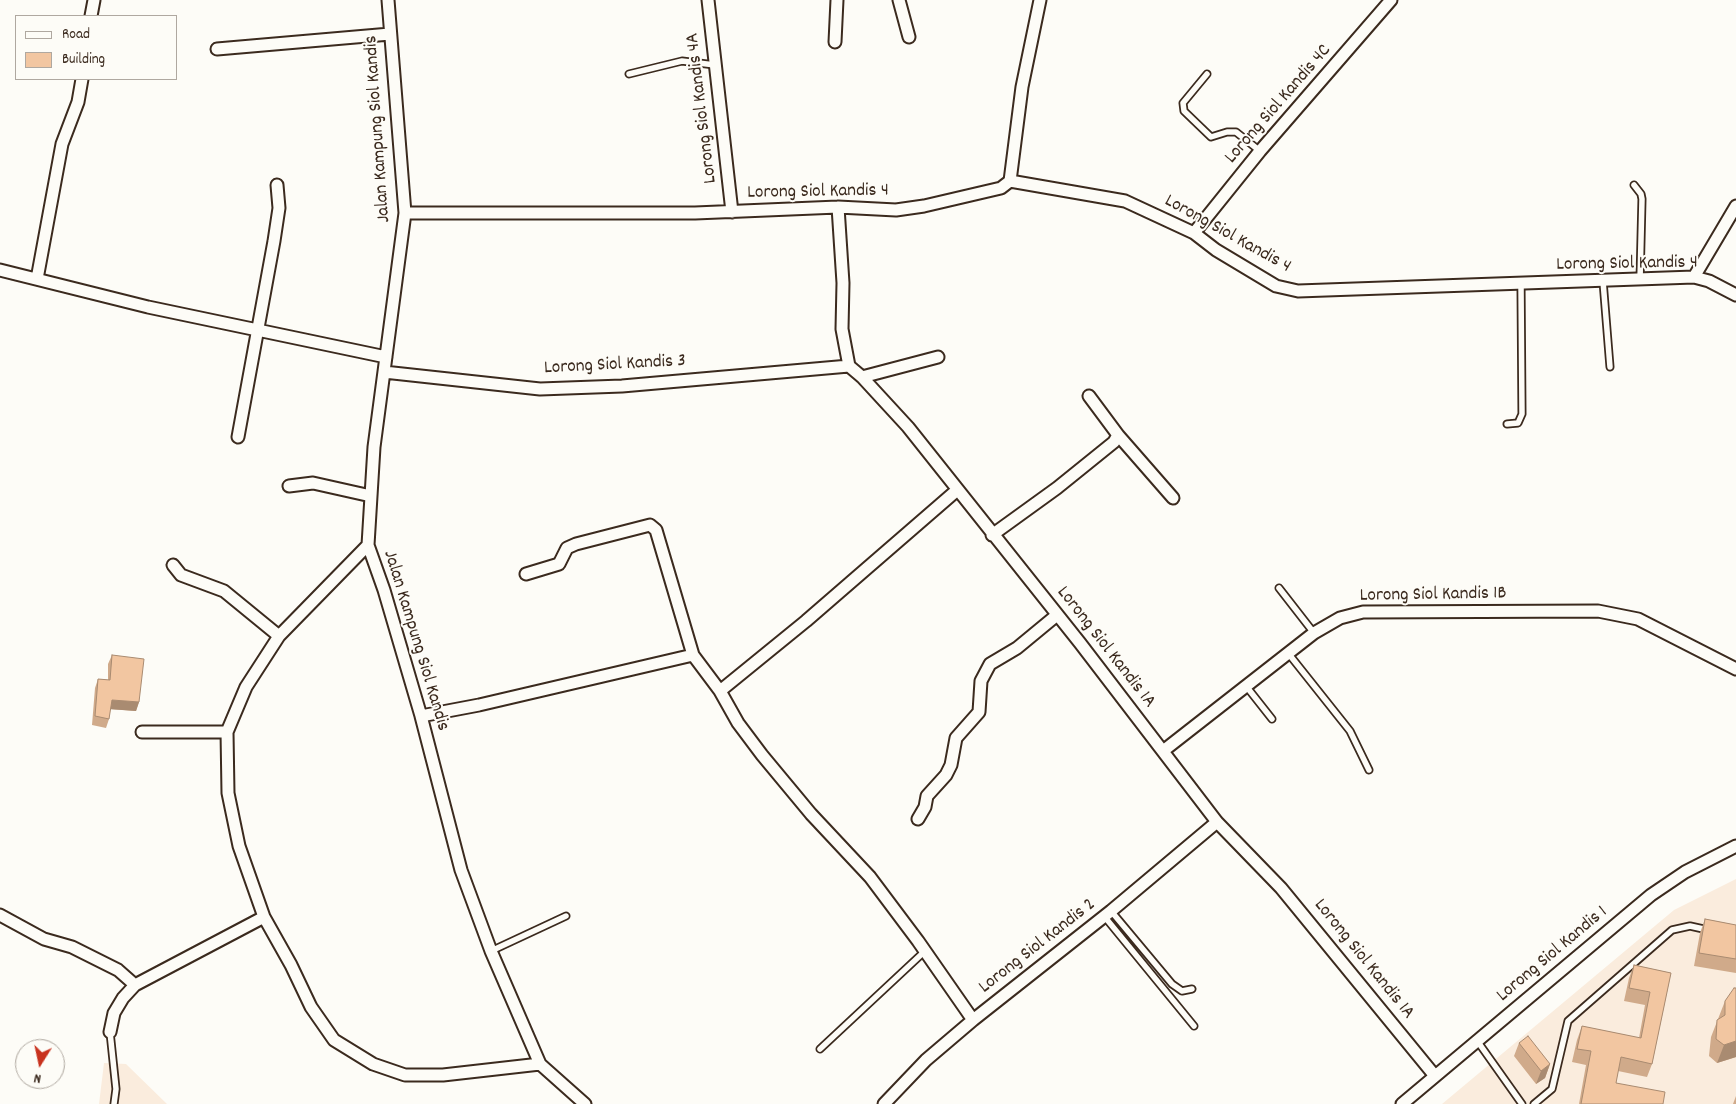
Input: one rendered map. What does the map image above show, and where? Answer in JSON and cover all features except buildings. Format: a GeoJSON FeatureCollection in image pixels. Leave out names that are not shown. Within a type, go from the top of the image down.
{"type":"FeatureCollection","features":[{"type":"Feature","properties":{"kind":"street"},"geometry":{"type":"LineString","coordinates":[[91,15],[94,0]]}},
{"type":"Feature","properties":{"kind":"street","name":"Jalan Kampung Siol Kandis"},"geometry":{"type":"LineString","coordinates":[[388,0],[406,213],[374,446],[368,545],[384,590],[421,716],[461,870],[491,951],[540,1064],[585,1104]]}},
{"type":"Feature","properties":{"kind":"street","name":"Lorong Siol Kandis 4A"},"geometry":{"type":"LineString","coordinates":[[708,0],[732,212]]}},
{"type":"Feature","properties":{"kind":"street"},"geometry":{"type":"LineString","coordinates":[[834,42],[837,0]]}},
{"type":"Feature","properties":{"kind":"street"},"geometry":{"type":"LineString","coordinates":[[899,0],[909,37]]}},
{"type":"Feature","properties":{"kind":"street"},"geometry":{"type":"LineString","coordinates":[[1010,181],[1022,88],[1040,0]]}},
{"type":"Feature","properties":{"kind":"street","name":"Lorong Siol Kandis 4C"},"geometry":{"type":"LineString","coordinates":[[1194,233],[1260,151],[1392,0]]}},
{"type":"Feature","properties":{"kind":"street"},"geometry":{"type":"LineString","coordinates":[[217,49],[390,34]]}},
{"type":"Feature","properties":{"kind":"street"},"geometry":{"type":"LineString","coordinates":[[37,278],[62,144],[78,102],[82,80]]}},
{"type":"Feature","properties":{"kind":"street","name":"Lorong Siol Kandis 4"},"geometry":{"type":"LineString","coordinates":[[406,213],[732,212],[838,207],[913,208],[1001,188],[1010,181],[1125,201],[1194,233],[1216,250],[1276,286],[1298,291],[1521,285],[1694,277],[1709,281],[1736,296]]}},
{"type":"Feature","properties":{"kind":"street"},"geometry":{"type":"LineString","coordinates":[[238,437],[279,208],[278,185]]}},
{"type":"Feature","properties":{"kind":"street"},"geometry":{"type":"LineString","coordinates":[[1694,277],[1736,206]]}},
{"type":"Feature","properties":{"kind":"street"},"geometry":{"type":"LineString","coordinates":[[838,207],[843,283],[842,329],[849,366]]}},
{"type":"Feature","properties":{"kind":"street"},"geometry":{"type":"LineString","coordinates":[[0,270],[148,306],[386,357]]}},
{"type":"Feature","properties":{"kind":"street"},"geometry":{"type":"LineString","coordinates":[[862,377],[938,357]]}},
{"type":"Feature","properties":{"kind":"street","name":"Lorong Siol Kandis 3"},"geometry":{"type":"LineString","coordinates":[[384,372],[540,389],[622,386],[849,366]]}},
{"type":"Feature","properties":{"kind":"street","name":"Lorong Siol Kandis 1A"},"geometry":{"type":"LineString","coordinates":[[849,366],[862,377],[908,428],[956,491],[1058,615],[1217,822],[1281,888],[1435,1076]]}},
{"type":"Feature","properties":{"kind":"street"},"geometry":{"type":"LineString","coordinates":[[1089,396],[1118,435],[1173,498]]}},
{"type":"Feature","properties":{"kind":"street"},"geometry":{"type":"LineString","coordinates":[[992,535],[1057,488],[1114,442],[1118,435]]}},
{"type":"Feature","properties":{"kind":"street"},"geometry":{"type":"LineString","coordinates":[[289,486],[313,484],[371,496]]}},
{"type":"Feature","properties":{"kind":"street"},"geometry":{"type":"LineString","coordinates":[[720,691],[806,621],[956,491]]}},
{"type":"Feature","properties":{"kind":"street"},"geometry":{"type":"LineString","coordinates":[[526,574],[559,564],[567,548],[576,544],[642,525],[650,525],[656,530],[693,655],[720,691],[738,723],[762,755],[812,814],[870,877],[972,1020]]}},
{"type":"Feature","properties":{"kind":"street"},"geometry":{"type":"LineString","coordinates":[[368,545],[279,636],[246,687],[227,732],[228,793],[239,846],[264,917],[291,964],[311,1007],[334,1040],[374,1064],[405,1075],[443,1075],[540,1064]]}},
{"type":"Feature","properties":{"kind":"street"},"geometry":{"type":"LineString","coordinates":[[174,565],[182,575],[224,591],[279,636]]}},
{"type":"Feature","properties":{"kind":"street","name":"Lorong Siol Kandis 1B"},"geometry":{"type":"LineString","coordinates":[[1163,751],[1314,633],[1340,618],[1363,612],[1598,611],[1638,620],[1736,669]]}},
{"type":"Feature","properties":{"kind":"street"},"geometry":{"type":"LineString","coordinates":[[918,819],[925,807],[927,796],[946,775],[951,765],[956,738],[979,712],[981,681],[990,664],[1017,648],[1058,615]]}},
{"type":"Feature","properties":{"kind":"street"},"geometry":{"type":"LineString","coordinates":[[421,716],[479,706],[693,655]]}},
{"type":"Feature","properties":{"kind":"street"},"geometry":{"type":"LineString","coordinates":[[142,732],[227,732]]}},
{"type":"Feature","properties":{"kind":"street","name":"Lorong Siol Kandis 2"},"geometry":{"type":"LineString","coordinates":[[884,1104],[926,1060],[972,1020],[1107,914],[1217,822]]}},
{"type":"Feature","properties":{"kind":"street","name":"Lorong Siol Kandis 1"},"geometry":{"type":"LineString","coordinates":[[1402,1104],[1651,895],[1685,872],[1736,846]]}},
{"type":"Feature","properties":{"kind":"street"},"geometry":{"type":"LineString","coordinates":[[0,915],[44,939],[72,947],[118,970],[135,985]]}},
{"type":"Feature","properties":{"kind":"street"},"geometry":{"type":"LineString","coordinates":[[110,1032],[114,1013],[123,998],[135,985],[264,917]]}},
{"type":"Feature","properties":{"kind":"lane"},"geometry":{"type":"LineString","coordinates":[[629,74],[682,61],[715,65]]}},
{"type":"Feature","properties":{"kind":"lane"},"geometry":{"type":"LineString","coordinates":[[1207,74],[1183,102],[1184,111],[1211,137],[1228,132],[1236,132],[1260,151]]}},
{"type":"Feature","properties":{"kind":"lane"},"geometry":{"type":"LineString","coordinates":[[1634,185],[1641,194],[1642,199],[1640,280]]}},
{"type":"Feature","properties":{"kind":"lane"},"geometry":{"type":"LineString","coordinates":[[1603,281],[1610,367]]}},
{"type":"Feature","properties":{"kind":"lane"},"geometry":{"type":"LineString","coordinates":[[1507,424],[1518,423],[1522,414],[1521,285]]}},
{"type":"Feature","properties":{"kind":"lane"},"geometry":{"type":"LineString","coordinates":[[1279,588],[1314,633]]}},
{"type":"Feature","properties":{"kind":"lane"},"geometry":{"type":"LineString","coordinates":[[1288,653],[1350,731],[1369,770]]}},
{"type":"Feature","properties":{"kind":"lane"},"geometry":{"type":"LineString","coordinates":[[1246,686],[1272,719]]}},
{"type":"Feature","properties":{"kind":"lane"},"geometry":{"type":"LineString","coordinates":[[1107,914],[1172,984],[1182,991],[1192,989]]}},
{"type":"Feature","properties":{"kind":"lane"},"geometry":{"type":"LineString","coordinates":[[1107,914],[1194,1026]]}},
{"type":"Feature","properties":{"kind":"lane"},"geometry":{"type":"LineString","coordinates":[[491,951],[566,916]]}},
{"type":"Feature","properties":{"kind":"lane"},"geometry":{"type":"LineString","coordinates":[[1534,1104],[1552,1088],[1568,1022],[1672,930],[1690,926],[1718,932]]}},
{"type":"Feature","properties":{"kind":"lane"},"geometry":{"type":"LineString","coordinates":[[820,1049],[924,951]]}},
{"type":"Feature","properties":{"kind":"lane"},"geometry":{"type":"LineString","coordinates":[[110,1032],[116,1089],[114,1104]]}},
{"type":"Feature","properties":{"kind":"lane"},"geometry":{"type":"LineString","coordinates":[[1478,1042],[1522,1104]]}},
{"type":"Feature","properties":{"kind":"shaded area"},"geometry":{"type":"Polygon","coordinates":[[[1736,879],[1736,1104],[1442,1104],[1674,910],[1736,879]]]}},
{"type":"Feature","properties":{"kind":"shaded area"},"geometry":{"type":"Polygon","coordinates":[[[104,1063],[126,1064],[167,1104],[99,1104],[104,1063]]]}}]}
